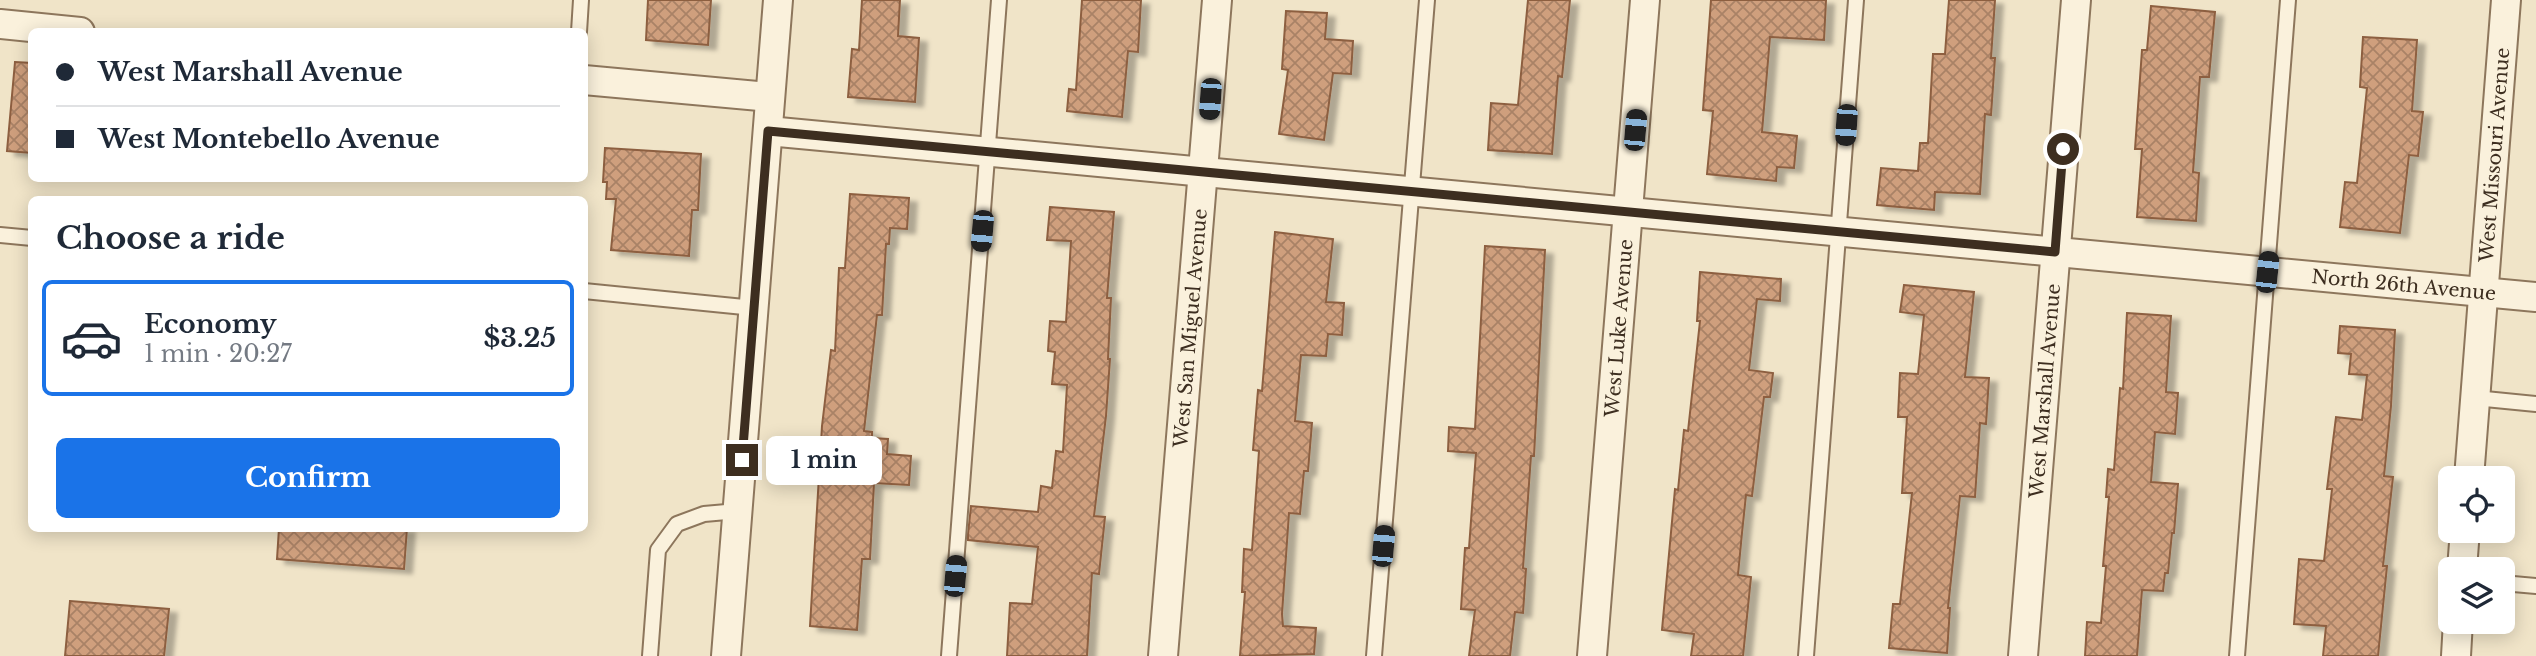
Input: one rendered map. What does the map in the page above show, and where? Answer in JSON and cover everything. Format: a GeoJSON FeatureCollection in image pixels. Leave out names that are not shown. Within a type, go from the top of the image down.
{"type":"FeatureCollection","features":[{"type":"Feature","properties":{"kind":"street"},"geometry":{"type":"LineString","coordinates":[[726,656],[778,0]]}},
{"type":"Feature","properties":{"kind":"street","name":"West San Miguel Avenue"},"geometry":{"type":"LineString","coordinates":[[1163,656],[1217,0]]}},
{"type":"Feature","properties":{"kind":"street","name":"West Luke Avenue"},"geometry":{"type":"LineString","coordinates":[[1592,656],[1645,0]]}},
{"type":"Feature","properties":{"kind":"street","name":"West Marshall Avenue"},"geometry":{"type":"LineString","coordinates":[[2023,656],[2076,0]]}},
{"type":"Feature","properties":{"kind":"street","name":"West Missouri Avenue"},"geometry":{"type":"LineString","coordinates":[[2470,466],[2506,0]]}},
{"type":"Feature","properties":{"kind":"street"},"geometry":{"type":"LineString","coordinates":[[0,24],[40,28]]}},
{"type":"Feature","properties":{"kind":"street"},"geometry":{"type":"LineString","coordinates":[[588,80],[771,97]]}},
{"type":"Feature","properties":{"kind":"street","name":"North 26th Avenue"},"geometry":{"type":"LineString","coordinates":[[768,131],[2536,297]]}},
{"type":"Feature","properties":{"kind":"street"},"geometry":{"type":"LineString","coordinates":[[2456,656],[2457,634]]}},
{"type":"Feature","properties":{"kind":"lane"},"geometry":{"type":"LineString","coordinates":[[579,28],[581,0]]}},
{"type":"Feature","properties":{"kind":"lane"},"geometry":{"type":"LineString","coordinates":[[949,656],[999,0]]}},
{"type":"Feature","properties":{"kind":"lane"},"geometry":{"type":"LineString","coordinates":[[1374,656],[1427,0]]}},
{"type":"Feature","properties":{"kind":"lane"},"geometry":{"type":"LineString","coordinates":[[1806,656],[1856,0]]}},
{"type":"Feature","properties":{"kind":"lane"},"geometry":{"type":"LineString","coordinates":[[2237,656],[2288,0]]}},
{"type":"Feature","properties":{"kind":"lane"},"geometry":{"type":"LineString","coordinates":[[0,235],[28,238]]}},
{"type":"Feature","properties":{"kind":"lane"},"geometry":{"type":"LineString","coordinates":[[588,291],[754,308]]}},
{"type":"Feature","properties":{"kind":"lane"},"geometry":{"type":"LineString","coordinates":[[2475,398],[2536,404]]}},
{"type":"Feature","properties":{"kind":"lane"},"geometry":{"type":"LineString","coordinates":[[650,656],[658,550],[677,524],[704,514],[738,511]]}},
{"type":"Feature","properties":{"kind":"lane"},"geometry":{"type":"LineString","coordinates":[[2515,584],[2536,586]]}},
{"type":"Feature","properties":{"kind":"building"},"geometry":{"type":"Polygon","coordinates":[[[648,0],[711,0],[708,45],[646,40],[648,0]]]}},
{"type":"Feature","properties":{"kind":"building"},"geometry":{"type":"Polygon","coordinates":[[[862,0],[900,0],[898,36],[919,38],[915,102],[848,97],[852,49],[859,50],[862,0]]]}},
{"type":"Feature","properties":{"kind":"building"},"geometry":{"type":"Polygon","coordinates":[[[1082,0],[1141,0],[1138,52],[1128,51],[1122,117],[1067,111],[1069,89],[1076,90],[1082,0]]]}},
{"type":"Feature","properties":{"kind":"building"},"geometry":{"type":"Polygon","coordinates":[[[1528,0],[1570,0],[1562,77],[1558,76],[1552,154],[1488,150],[1491,103],[1518,105],[1528,0]]]}},
{"type":"Feature","properties":{"kind":"building"},"geometry":{"type":"Polygon","coordinates":[[[1711,0],[1826,0],[1824,40],[1770,37],[1762,132],[1797,136],[1794,168],[1777,167],[1776,181],[1707,174],[1713,111],[1703,110],[1711,0]]]}},
{"type":"Feature","properties":{"kind":"building"},"geometry":{"type":"Polygon","coordinates":[[[1949,0],[1995,0],[1991,115],[1985,114],[1980,194],[1935,192],[1934,210],[1877,205],[1881,168],[1918,171],[1920,143],[1928,143],[1933,54],[1945,54],[1949,0]]]}},
{"type":"Feature","properties":{"kind":"building"},"geometry":{"type":"Polygon","coordinates":[[[2151,6],[2215,12],[2209,77],[2200,77],[2193,172],[2199,173],[2196,221],[2137,217],[2142,149],[2135,149],[2142,50],[2147,50],[2151,6]]]}},
{"type":"Feature","properties":{"kind":"building"},"geometry":{"type":"Polygon","coordinates":[[[1286,11],[1327,13],[1325,39],[1353,41],[1351,74],[1333,73],[1324,140],[1279,134],[1288,70],[1282,69],[1286,11]]]}},
{"type":"Feature","properties":{"kind":"building"},"geometry":{"type":"Polygon","coordinates":[[[2363,37],[2417,40],[2412,111],[2423,112],[2418,156],[2409,155],[2400,233],[2340,227],[2345,182],[2357,183],[2367,88],[2360,87],[2363,37]]]}},
{"type":"Feature","properties":{"kind":"building"},"geometry":{"type":"Polygon","coordinates":[[[15,62],[28,63],[28,153],[7,151],[15,62]]]}},
{"type":"Feature","properties":{"kind":"building"},"geometry":{"type":"Polygon","coordinates":[[[605,148],[701,154],[698,210],[692,210],[689,256],[611,250],[616,199],[606,199],[607,182],[603,182],[605,148]]]}},
{"type":"Feature","properties":{"kind":"building"},"geometry":{"type":"Polygon","coordinates":[[[850,194],[909,198],[907,229],[890,228],[889,244],[886,244],[882,315],[877,315],[864,431],[872,432],[872,438],[888,439],[887,454],[911,456],[909,485],[874,483],[870,559],[862,559],[857,630],[810,626],[822,426],[831,350],[835,351],[839,268],[845,268],[850,194]]]}},
{"type":"Feature","properties":{"kind":"building"},"geometry":{"type":"Polygon","coordinates":[[[1050,207],[1114,212],[1107,298],[1111,298],[1110,359],[1094,516],[1105,517],[1099,574],[1092,573],[1087,656],[1007,656],[1010,603],[1032,604],[1038,547],[968,540],[968,534],[971,506],[1038,512],[1041,486],[1052,488],[1056,451],[1063,452],[1067,385],[1052,384],[1055,352],[1048,351],[1050,321],[1066,322],[1071,241],[1047,240],[1050,207]]]}},
{"type":"Feature","properties":{"kind":"building"},"geometry":{"type":"Polygon","coordinates":[[[1275,232],[1333,239],[1326,302],[1344,303],[1342,335],[1328,334],[1326,356],[1301,355],[1295,421],[1312,423],[1308,471],[1304,471],[1300,514],[1289,513],[1282,614],[1283,626],[1316,628],[1314,654],[1240,656],[1245,592],[1242,592],[1244,549],[1252,550],[1259,451],[1253,450],[1258,390],[1262,391],[1275,232]]]}},
{"type":"Feature","properties":{"kind":"building"},"geometry":{"type":"Polygon","coordinates":[[[1485,246],[1545,250],[1534,456],[1531,456],[1523,568],[1526,569],[1523,613],[1515,612],[1510,656],[1469,656],[1475,610],[1461,609],[1465,548],[1469,548],[1476,453],[1448,451],[1449,427],[1475,429],[1485,246]]]}},
{"type":"Feature","properties":{"kind":"building"},"geometry":{"type":"Polygon","coordinates":[[[1700,272],[1781,279],[1780,301],[1757,299],[1749,370],[1773,373],[1770,397],[1764,397],[1752,496],[1746,495],[1738,575],[1751,577],[1743,656],[1691,656],[1694,634],[1662,630],[1675,489],[1678,490],[1684,430],[1688,431],[1700,321],[1697,321],[1700,272]]]}},
{"type":"Feature","properties":{"kind":"building"},"geometry":{"type":"Polygon","coordinates":[[[1904,285],[1974,292],[1965,377],[1989,378],[1986,424],[1980,423],[1975,497],[1960,496],[1948,608],[1947,653],[1889,648],[1893,604],[1900,604],[1912,493],[1902,493],[1907,417],[1898,417],[1900,373],[1918,374],[1924,315],[1900,312],[1904,285]]]}},
{"type":"Feature","properties":{"kind":"building"},"geometry":{"type":"Polygon","coordinates":[[[2127,313],[2171,316],[2166,392],[2178,393],[2175,434],[2155,432],[2151,482],[2178,484],[2174,533],[2163,591],[2142,590],[2137,656],[2085,656],[2087,622],[2101,623],[2106,566],[2103,566],[2109,497],[2106,497],[2108,469],[2114,470],[2120,388],[2123,389],[2127,313]]]}},
{"type":"Feature","properties":{"kind":"building"},"geometry":{"type":"Polygon","coordinates":[[[2340,326],[2395,330],[2384,476],[2393,477],[2383,566],[2387,566],[2378,656],[2323,656],[2326,626],[2294,624],[2299,559],[2324,561],[2332,489],[2327,489],[2336,417],[2362,420],[2367,375],[2349,374],[2351,354],[2338,353],[2340,326]]]}},
{"type":"Feature","properties":{"kind":"building"},"geometry":{"type":"Polygon","coordinates":[[[279,532],[407,532],[404,569],[277,559],[279,532]]]}},
{"type":"Feature","properties":{"kind":"building"},"geometry":{"type":"Polygon","coordinates":[[[70,601],[169,609],[164,656],[65,656],[70,601]]]}},
{"type":"Feature","properties":{"kind":"route"},"geometry":{"type":"LineString","coordinates":[[742,460],[768,131],[2055,252],[2063,149]]}}]}
